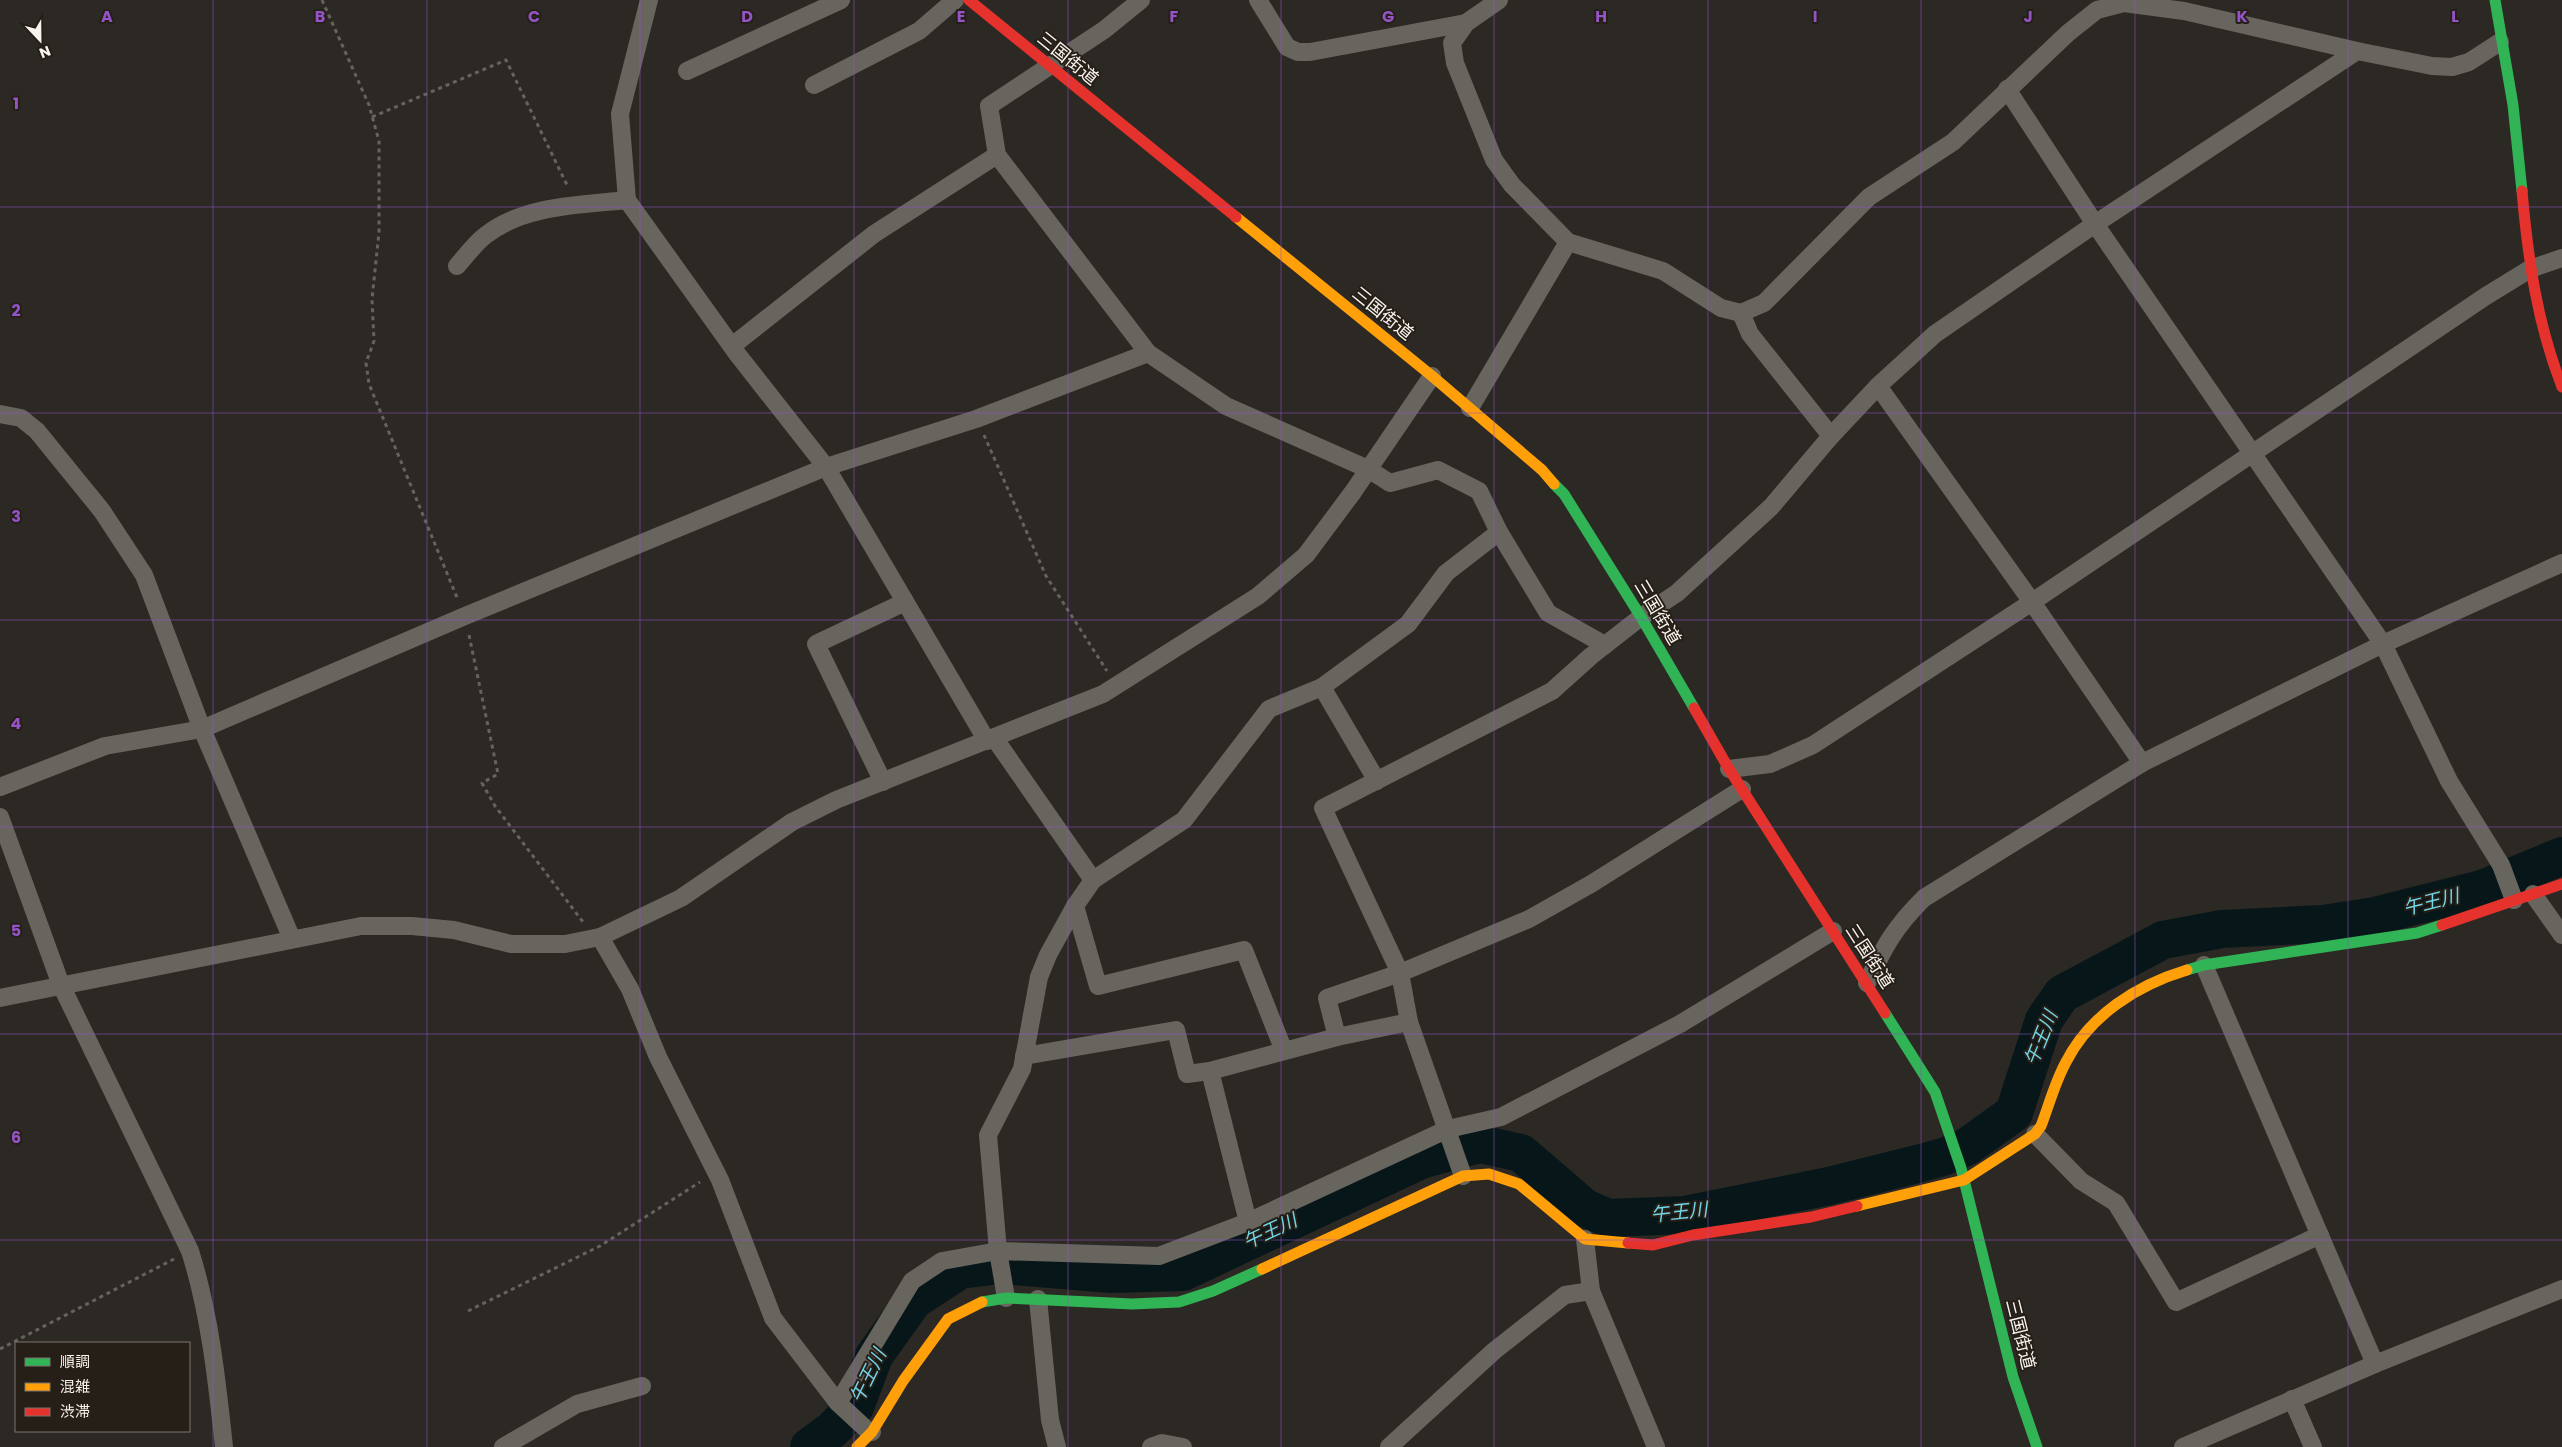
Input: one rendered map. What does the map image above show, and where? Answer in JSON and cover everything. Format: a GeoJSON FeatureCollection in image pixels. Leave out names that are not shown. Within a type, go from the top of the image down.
{"type":"FeatureCollection","features":[{"type":"Feature","properties":{"kind":"street"},"geometry":{"type":"LineString","coordinates":[[649,0],[620,114],[627,200],[732,346],[826,467],[905,602],[991,740],[1093,880]]}},
{"type":"Feature","properties":{"kind":"street"},"geometry":{"type":"LineString","coordinates":[[688,71],[841,0]]}},
{"type":"Feature","properties":{"kind":"street"},"geometry":{"type":"LineString","coordinates":[[814,85],[920,31],[955,0]]}},
{"type":"Feature","properties":{"kind":"street","name":"三国街道"},"geometry":{"type":"LineString","coordinates":[[968,0],[1432,376],[1542,470],[1564,494],[1641,617],[1729,769],[1935,1092],[1963,1174],[2013,1377],[2037,1447]]}},
{"type":"Feature","properties":{"kind":"street"},"geometry":{"type":"LineString","coordinates":[[1141,0],[1104,30],[989,106],[997,155],[1148,353],[1226,406],[1368,469],[1390,483],[1438,470],[1479,491],[1498,532],[1548,613],[1605,645]]}},
{"type":"Feature","properties":{"kind":"street"},"geometry":{"type":"LineString","coordinates":[[1258,0],[1287,47],[1298,52],[1310,52],[1466,23]]}},
{"type":"Feature","properties":{"kind":"street"},"geometry":{"type":"LineString","coordinates":[[1499,0],[1466,23],[1452,43],[1455,63],[1494,160],[1512,185],[1568,242],[1663,271],[1721,308],[1741,313],[1764,303],[1869,197],[1953,142],[2007,89],[2100,5],[2124,3],[2184,11],[2357,52],[2432,66],[2452,67],[2469,62],[2500,42]]}},
{"type":"Feature","properties":{"kind":"street"},"geometry":{"type":"LineString","coordinates":[[2495,0],[2500,42],[2513,103],[2530,269],[2540,325],[2562,387]]}},
{"type":"Feature","properties":{"kind":"street"},"geometry":{"type":"LineString","coordinates":[[1462,1172],[1409,1022],[1400,973],[1324,808],[1552,692],[1605,645],[1641,617],[1677,593],[1771,507],[1831,436],[1878,386],[1935,334],[2095,224],[2357,52]]}},
{"type":"Feature","properties":{"kind":"street"},"geometry":{"type":"LineString","coordinates":[[2007,89],[2095,224],[2383,644],[2449,781],[2501,865],[2513,897]]}},
{"type":"Feature","properties":{"kind":"street"},"geometry":{"type":"LineString","coordinates":[[732,346],[874,234],[997,155]]}},
{"type":"Feature","properties":{"kind":"street"},"geometry":{"type":"LineString","coordinates":[[457,266],[486,235],[503,225],[544,209],[627,200]]}},
{"type":"Feature","properties":{"kind":"street"},"geometry":{"type":"LineString","coordinates":[[1470,408],[1568,242]]}},
{"type":"Feature","properties":{"kind":"street"},"geometry":{"type":"LineString","coordinates":[[1729,769],[1770,764],[1813,745],[2032,602],[2252,453],[2530,269],[2562,258]]}},
{"type":"Feature","properties":{"kind":"street"},"geometry":{"type":"LineString","coordinates":[[1741,313],[1750,334],[1831,436]]}},
{"type":"Feature","properties":{"kind":"street"},"geometry":{"type":"LineString","coordinates":[[0,787],[106,746],[202,729],[465,616],[826,467],[976,418],[1148,353]]}},
{"type":"Feature","properties":{"kind":"street"},"geometry":{"type":"LineString","coordinates":[[0,998],[361,926],[412,926],[454,930],[510,944],[565,944],[598,938],[681,898],[792,822],[836,800],[1103,694],[1258,596],[1306,555],[1432,376]]}},
{"type":"Feature","properties":{"kind":"street"},"geometry":{"type":"LineString","coordinates":[[1878,386],[2032,602],[2142,763]]}},
{"type":"Feature","properties":{"kind":"street"},"geometry":{"type":"LineString","coordinates":[[0,414],[21,418],[37,431],[102,512],[144,574],[202,729],[292,939]]}},
{"type":"Feature","properties":{"kind":"street"},"geometry":{"type":"LineString","coordinates":[[1006,1293],[998,1251],[988,1135],[1022,1069],[1039,977],[1048,955],[1075,906],[1093,880],[1184,820],[1269,709],[1322,687],[1408,624],[1446,572],[1498,532]]}},
{"type":"Feature","properties":{"kind":"street"},"geometry":{"type":"LineString","coordinates":[[1867,983],[1888,940],[1900,922],[1924,898],[2142,763],[2383,644],[2513,587],[2562,563]]}},
{"type":"Feature","properties":{"kind":"street"},"geometry":{"type":"LineString","coordinates":[[883,782],[816,644],[905,602]]}},
{"type":"Feature","properties":{"kind":"street"},"geometry":{"type":"LineString","coordinates":[[1322,687],[1377,781]]}},
{"type":"Feature","properties":{"kind":"street"},"geometry":{"type":"LineString","coordinates":[[1337,1037],[1327,998],[1400,973],[1529,919],[1591,884],[1742,789]]}},
{"type":"Feature","properties":{"kind":"street"},"geometry":{"type":"LineString","coordinates":[[0,817],[61,985],[190,1251],[199,1280],[217,1385],[224,1447]]}},
{"type":"Feature","properties":{"kind":"street"},"geometry":{"type":"LineString","coordinates":[[857,1447],[948,1319],[980,1302],[1006,1293],[1038,1299],[1132,1304],[1179,1302],[1213,1291],[1462,1172],[1489,1174],[1519,1184],[1585,1239],[1653,1246],[1693,1235],[1811,1217],[1963,1174],[2035,1134],[2041,1126],[2066,1060],[2085,1034],[2112,1006],[2141,988],[2172,974],[2204,965],[2417,933],[2513,897],[2533,894],[2562,884]]}},
{"type":"Feature","properties":{"kind":"street"},"geometry":{"type":"LineString","coordinates":[[2533,894],[2562,935]]}},
{"type":"Feature","properties":{"kind":"street"},"geometry":{"type":"LineString","coordinates":[[1075,906],[1098,986],[1244,950],[1284,1051]]}},
{"type":"Feature","properties":{"kind":"street"},"geometry":{"type":"LineString","coordinates":[[838,1403],[912,1281],[942,1261],[998,1251],[1159,1256],[1248,1222],[1448,1129],[1501,1117],[1680,1024],[1833,931]]}},
{"type":"Feature","properties":{"kind":"street"},"geometry":{"type":"LineString","coordinates":[[598,938],[630,989],[658,1057],[715,1172],[773,1318],[838,1403],[869,1431]]}},
{"type":"Feature","properties":{"kind":"street"},"geometry":{"type":"LineString","coordinates":[[2204,965],[2375,1364]]}},
{"type":"Feature","properties":{"kind":"street"},"geometry":{"type":"LineString","coordinates":[[1024,1056],[1176,1030],[1187,1074],[1210,1071],[1337,1037],[1409,1022]]}},
{"type":"Feature","properties":{"kind":"street"},"geometry":{"type":"LineString","coordinates":[[1210,1071],[1248,1222]]}},
{"type":"Feature","properties":{"kind":"street"},"geometry":{"type":"LineString","coordinates":[[2035,1134],[2081,1182],[2116,1203],[2176,1302],[2320,1236]]}},
{"type":"Feature","properties":{"kind":"street"},"geometry":{"type":"LineString","coordinates":[[1585,1239],[1591,1291],[1656,1447]]}},
{"type":"Feature","properties":{"kind":"street"},"geometry":{"type":"LineString","coordinates":[[2183,1447],[2375,1364],[2562,1289]]}},
{"type":"Feature","properties":{"kind":"street"},"geometry":{"type":"LineString","coordinates":[[1389,1447],[1494,1351],[1558,1301],[1565,1296],[1591,1291]]}},
{"type":"Feature","properties":{"kind":"street"},"geometry":{"type":"LineString","coordinates":[[1038,1299],[1050,1420],[1057,1447]]}},
{"type":"Feature","properties":{"kind":"street"},"geometry":{"type":"LineString","coordinates":[[503,1447],[577,1404],[642,1386]]}},
{"type":"Feature","properties":{"kind":"street"},"geometry":{"type":"LineString","coordinates":[[2292,1399],[2313,1447]]}},
{"type":"Feature","properties":{"kind":"street"},"geometry":{"type":"LineString","coordinates":[[1151,1447],[1162,1443],[1184,1447]]}},
{"type":"Feature","properties":{"kind":"path"},"geometry":{"type":"LineString","coordinates":[[322,0],[372,117],[379,141],[379,232],[372,299],[374,341],[366,364],[369,384],[465,616],[498,774],[482,783],[495,806],[598,938]]}},
{"type":"Feature","properties":{"kind":"path"},"geometry":{"type":"LineString","coordinates":[[372,117],[506,60],[558,171],[578,205]]}},
{"type":"Feature","properties":{"kind":"path"},"geometry":{"type":"LineString","coordinates":[[976,418],[1046,576],[1117,686]]}},
{"type":"Feature","properties":{"kind":"path"},"geometry":{"type":"LineString","coordinates":[[468,1311],[600,1246],[715,1172]]}},
{"type":"Feature","properties":{"kind":"path"},"geometry":{"type":"LineString","coordinates":[[0,1349],[190,1251]]}},
{"type":"Feature","properties":{"kind":"waterway","name":"午王川"},"geometry":{"type":"LineString","coordinates":[[809,1447],[832,1430],[855,1407],[874,1356],[914,1300],[960,1270],[1000,1265],[1111,1274],[1183,1272],[1421,1160],[1480,1144],[1521,1153],[1585,1208],[1608,1218],[1685,1215],[1829,1186],[1921,1163],[1946,1156],[1968,1146],[2014,1113],[2044,1020],[2062,994],[2163,940],[2222,929],[2323,924],[2375,916],[2482,889],[2562,856]]}},
{"type":"Feature","properties":{"kind":"traffic: fast"},"geometry":{"type":"LineString","coordinates":[[2495,0],[2513,105],[2522,191]]}},
{"type":"Feature","properties":{"kind":"traffic: fast"},"geometry":{"type":"LineString","coordinates":[[1554,484],[1564,494],[1641,617],[1694,708]]}},
{"type":"Feature","properties":{"kind":"traffic: fast"},"geometry":{"type":"LineString","coordinates":[[2187,970],[2204,965],[2417,933],[2442,925]]}},
{"type":"Feature","properties":{"kind":"traffic: fast"},"geometry":{"type":"LineString","coordinates":[[1885,1013],[1935,1092],[1961,1168],[2013,1377],[2037,1447]]}},
{"type":"Feature","properties":{"kind":"traffic: fast"},"geometry":{"type":"LineString","coordinates":[[982,1302],[1006,1298],[1132,1304],[1179,1302],[1213,1291],[1262,1269]]}},
{"type":"Feature","properties":{"kind":"traffic: slow"},"geometry":{"type":"LineString","coordinates":[[1236,217],[1432,376],[1542,470],[1554,484]]}},
{"type":"Feature","properties":{"kind":"traffic: slow"},"geometry":{"type":"LineString","coordinates":[[1857,1206],[1964,1180],[2035,1134],[2041,1126],[2055,1086],[2066,1062],[2088,1030],[2102,1016],[2133,993],[2168,976],[2187,970]]}},
{"type":"Feature","properties":{"kind":"traffic: slow"},"geometry":{"type":"LineString","coordinates":[[1262,1269],[1463,1176],[1489,1174],[1519,1184],[1585,1239],[1628,1243]]}},
{"type":"Feature","properties":{"kind":"traffic: slow"},"geometry":{"type":"LineString","coordinates":[[857,1447],[872,1432],[903,1381],[948,1319],[982,1302]]}},
{"type":"Feature","properties":{"kind":"traffic: jam"},"geometry":{"type":"LineString","coordinates":[[969,0],[1236,217]]}},
{"type":"Feature","properties":{"kind":"traffic: jam"},"geometry":{"type":"LineString","coordinates":[[2522,191],[2527,241],[2540,315],[2553,363],[2562,387]]}},
{"type":"Feature","properties":{"kind":"traffic: jam"},"geometry":{"type":"LineString","coordinates":[[1694,708],[1729,769],[1885,1013]]}},
{"type":"Feature","properties":{"kind":"traffic: jam"},"geometry":{"type":"LineString","coordinates":[[2442,925],[2562,884]]}},
{"type":"Feature","properties":{"kind":"traffic: jam"},"geometry":{"type":"LineString","coordinates":[[1628,1243],[1653,1245],[1693,1235],[1811,1217],[1857,1206]]}}]}
